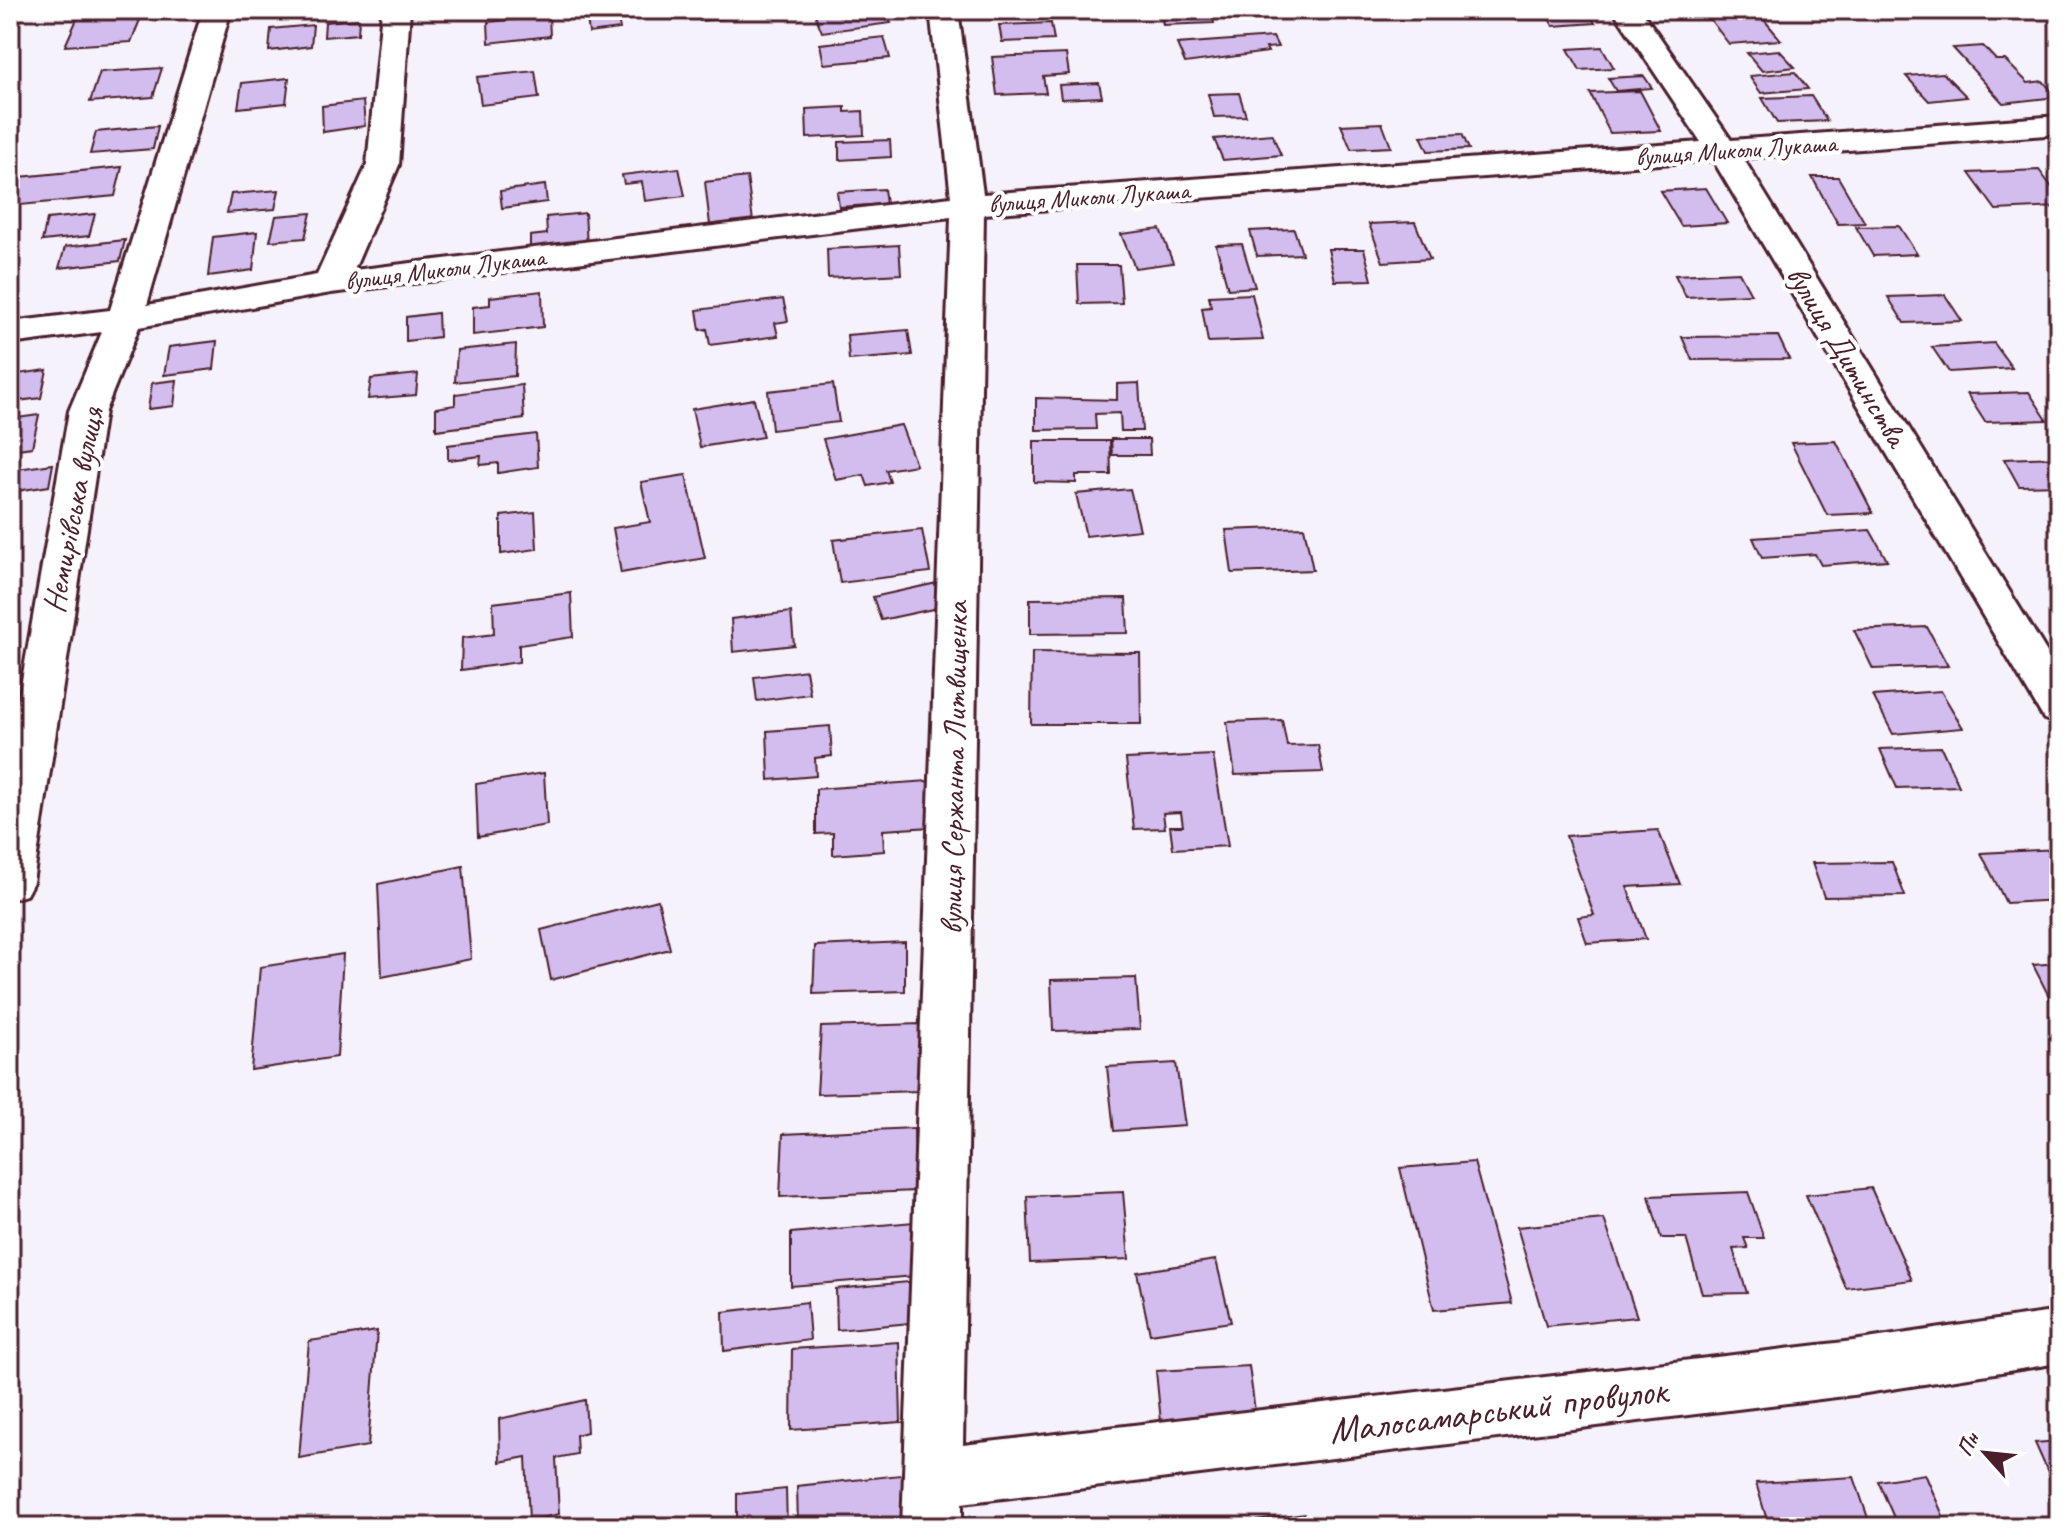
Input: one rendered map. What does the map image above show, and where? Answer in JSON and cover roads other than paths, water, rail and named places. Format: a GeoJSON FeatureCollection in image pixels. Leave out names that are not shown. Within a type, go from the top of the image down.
{"type":"FeatureCollection","features":[{"type":"Feature","properties":{"kind":"street","name":"Немирівська вулиця"},"geometry":{"type":"LineString","coordinates":[[10,882],[87,411],[125,319],[217,10]]}},
{"type":"Feature","properties":{"kind":"street"},"geometry":{"type":"LineString","coordinates":[[331,283],[383,165],[396,10]]}},
{"type":"Feature","properties":{"kind":"street","name":"вулиця Сержанта Литвищенка"},"geometry":{"type":"LineString","coordinates":[[934,1502],[968,205],[944,10]]}},
{"type":"Feature","properties":{"kind":"street","name":"вулиця Дитинства"},"geometry":{"type":"LineString","coordinates":[[1627,10],[1723,151],[2059,708]]}},
{"type":"Feature","properties":{"kind":"street","name":"вулиця Миколи Лукаша"},"geometry":{"type":"LineString","coordinates":[[10,333],[125,319],[331,283],[968,205],[2059,125]]}},
{"type":"Feature","properties":{"kind":"street","name":"Малосамарський провулок"},"geometry":{"type":"LineString","coordinates":[[934,1502],[2059,1337]]}}]}
